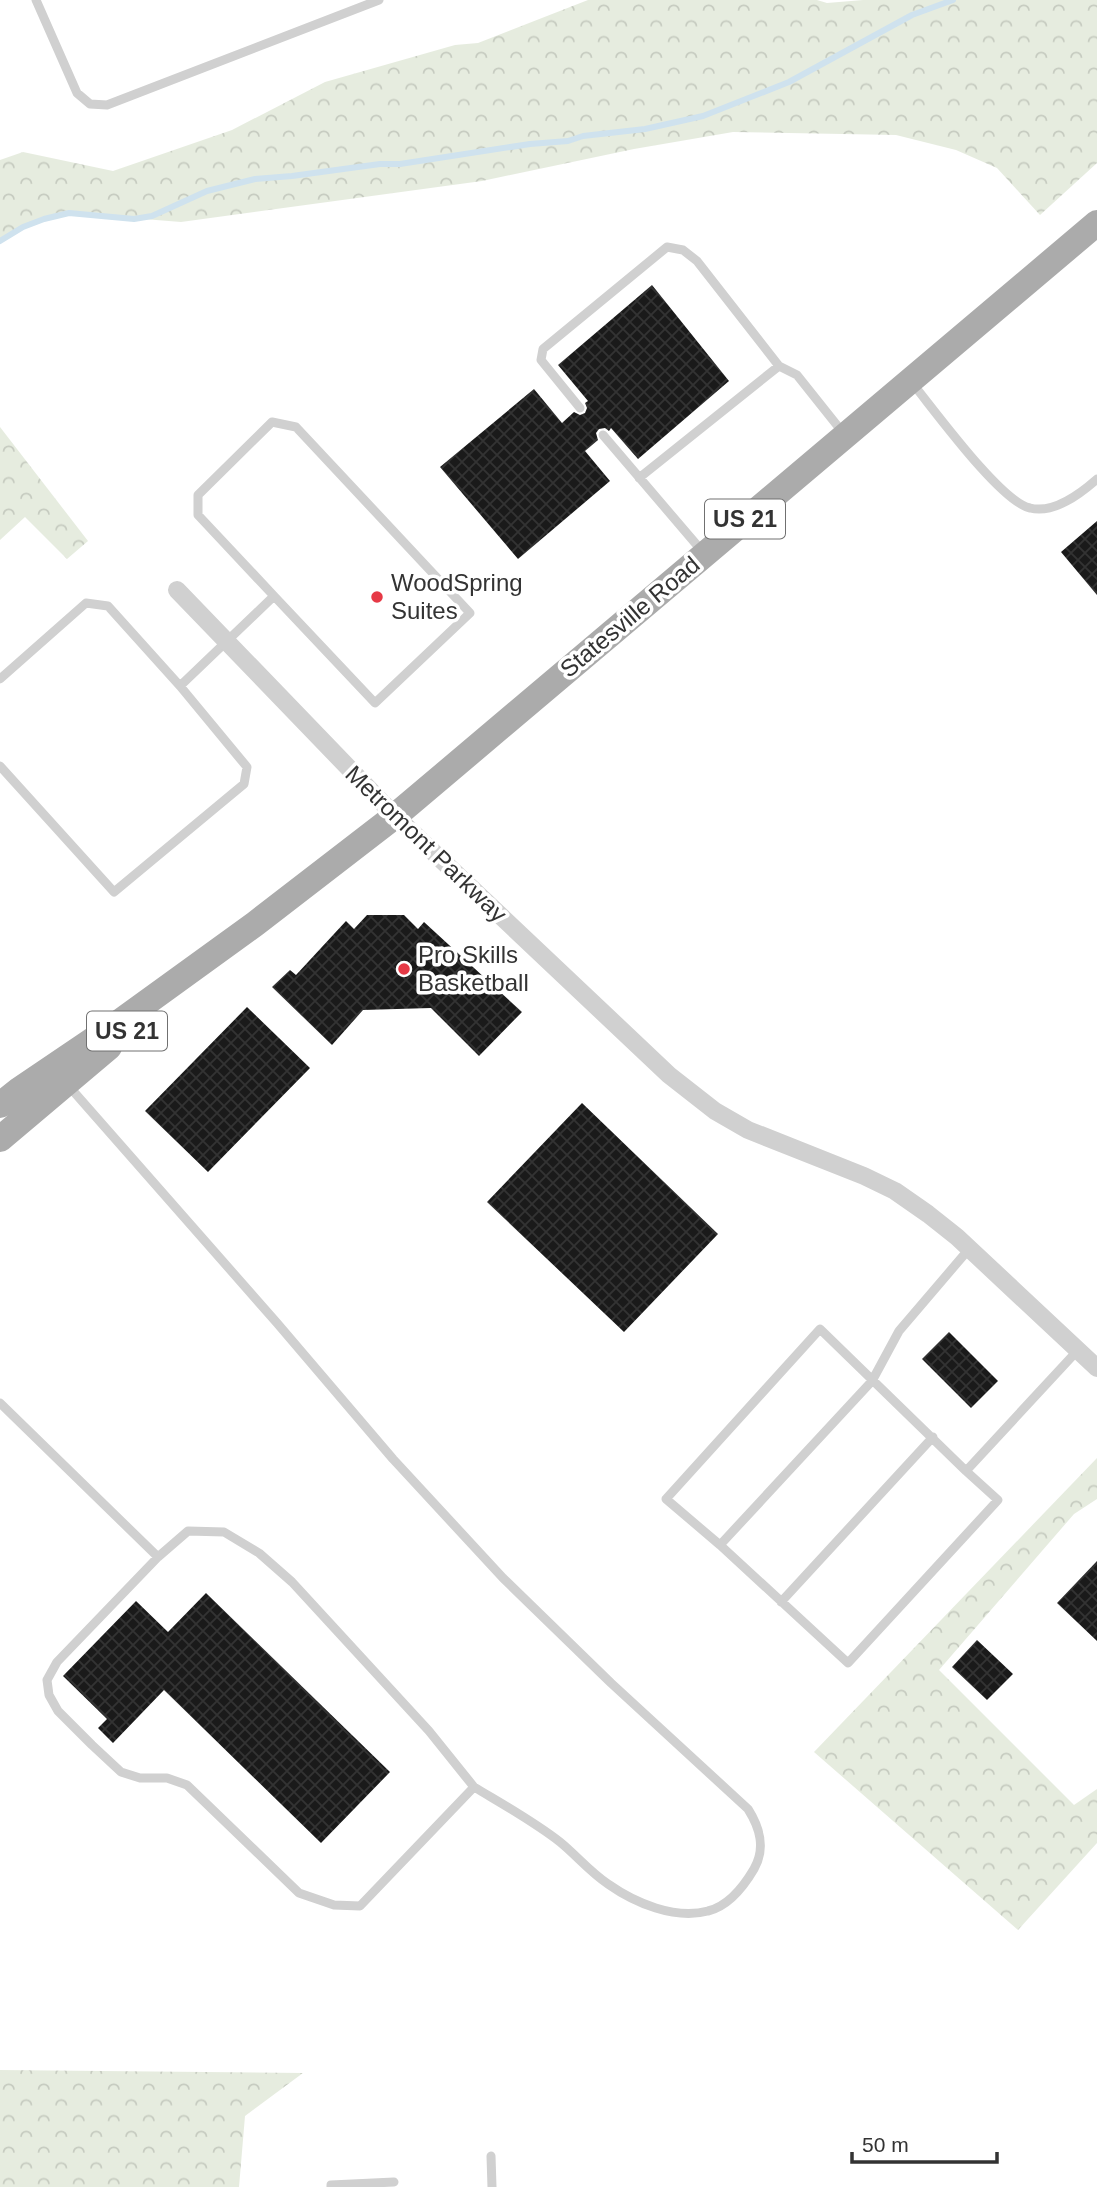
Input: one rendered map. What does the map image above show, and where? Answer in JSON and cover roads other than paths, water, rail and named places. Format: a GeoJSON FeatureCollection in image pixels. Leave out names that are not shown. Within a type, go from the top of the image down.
{"type":"FeatureCollection","features":[{"type":"Feature","properties":{"kind":"main road","name":"Statesville Road"},"geometry":{"type":"LineString","coordinates":[[0,1105],[255,924],[395,816],[1097,223]]}},
{"type":"Feature","properties":{"kind":"main road","name":"Statesville Road"},"geometry":{"type":"LineString","coordinates":[[0,1139],[255,924]]}},
{"type":"Feature","properties":{"kind":"street","name":"Metromont Parkway"},"geometry":{"type":"LineString","coordinates":[[177,590],[395,816],[669,1075],[715,1111],[748,1130],[895,1191],[970,1249],[1097,1368]]}},
{"type":"Feature","properties":{"kind":"lane"},"geometry":{"type":"LineString","coordinates":[[36,0],[77,93],[90,104],[107,105],[379,0]]}},
{"type":"Feature","properties":{"kind":"lane"},"geometry":{"type":"LineString","coordinates":[[579,408],[541,360],[543,349],[667,247],[683,250],[697,261],[779,366],[796,375],[845,435]]}},
{"type":"Feature","properties":{"kind":"lane"},"geometry":{"type":"LineString","coordinates":[[639,478],[779,366]]}},
{"type":"Feature","properties":{"kind":"lane"},"geometry":{"type":"LineString","coordinates":[[910,380],[999,488],[1021,506],[1047,509],[1077,494],[1097,479]]}},
{"type":"Feature","properties":{"kind":"lane"},"geometry":{"type":"LineString","coordinates":[[272,422],[296,427],[470,612],[375,703],[274,596],[198,515],[198,495],[272,422]]}},
{"type":"Feature","properties":{"kind":"lane"},"geometry":{"type":"LineString","coordinates":[[603,435],[704,554]]}},
{"type":"Feature","properties":{"kind":"lane"},"geometry":{"type":"LineString","coordinates":[[180,686],[274,596]]}},
{"type":"Feature","properties":{"kind":"lane"},"geometry":{"type":"LineString","coordinates":[[0,679],[86,603],[108,606],[180,686],[247,767],[244,784],[114,892],[0,766]]}},
{"type":"Feature","properties":{"kind":"lane"},"geometry":{"type":"LineString","coordinates":[[66,1083],[393,1459],[503,1578],[611,1683],[748,1809],[757,1823],[761,1846],[757,1863],[746,1883],[731,1898],[709,1911],[677,1914],[640,1901],[609,1885],[528,1818],[474,1787],[429,1731],[292,1582],[259,1553],[224,1532],[188,1531],[158,1557],[57,1662],[47,1680],[49,1695],[58,1711],[121,1772],[140,1778],[167,1778],[187,1785],[299,1893],[334,1905],[360,1906],[474,1787]]}},
{"type":"Feature","properties":{"kind":"lane"},"geometry":{"type":"LineString","coordinates":[[720,1545],[873,1381],[900,1331],[970,1249]]}},
{"type":"Feature","properties":{"kind":"lane"},"geometry":{"type":"LineString","coordinates":[[820,1329],[873,1381],[998,1500],[848,1662],[666,1499],[820,1329]]}},
{"type":"Feature","properties":{"kind":"lane"},"geometry":{"type":"LineString","coordinates":[[966,1471],[1078,1350]]}},
{"type":"Feature","properties":{"kind":"lane"},"geometry":{"type":"LineString","coordinates":[[0,1403],[158,1557]]}},
{"type":"Feature","properties":{"kind":"lane"},"geometry":{"type":"LineString","coordinates":[[781,1602],[933,1437]]}},
{"type":"Feature","properties":{"kind":"lane"},"geometry":{"type":"LineString","coordinates":[[491,2156],[492,2187]]}},
{"type":"Feature","properties":{"kind":"lane"},"geometry":{"type":"LineString","coordinates":[[331,2187],[394,2182]]}},
{"type":"Feature","properties":{"kind":"waterway"},"geometry":{"type":"LineString","coordinates":[[0,241],[23,227],[69,213],[134,219],[152,216],[207,191],[255,179],[400,164],[530,144],[568,141],[583,136],[645,129],[703,116],[789,82],[912,15],[953,0]]}},
{"type":"Feature","properties":{"kind":"place","name":"WoodSpring Suites"},"geometry":{"type":"Point","coordinates":[377,597]}},
{"type":"Feature","properties":{"kind":"place","name":"Pro Skills Basketball"},"geometry":{"type":"Point","coordinates":[404,969]}}]}
